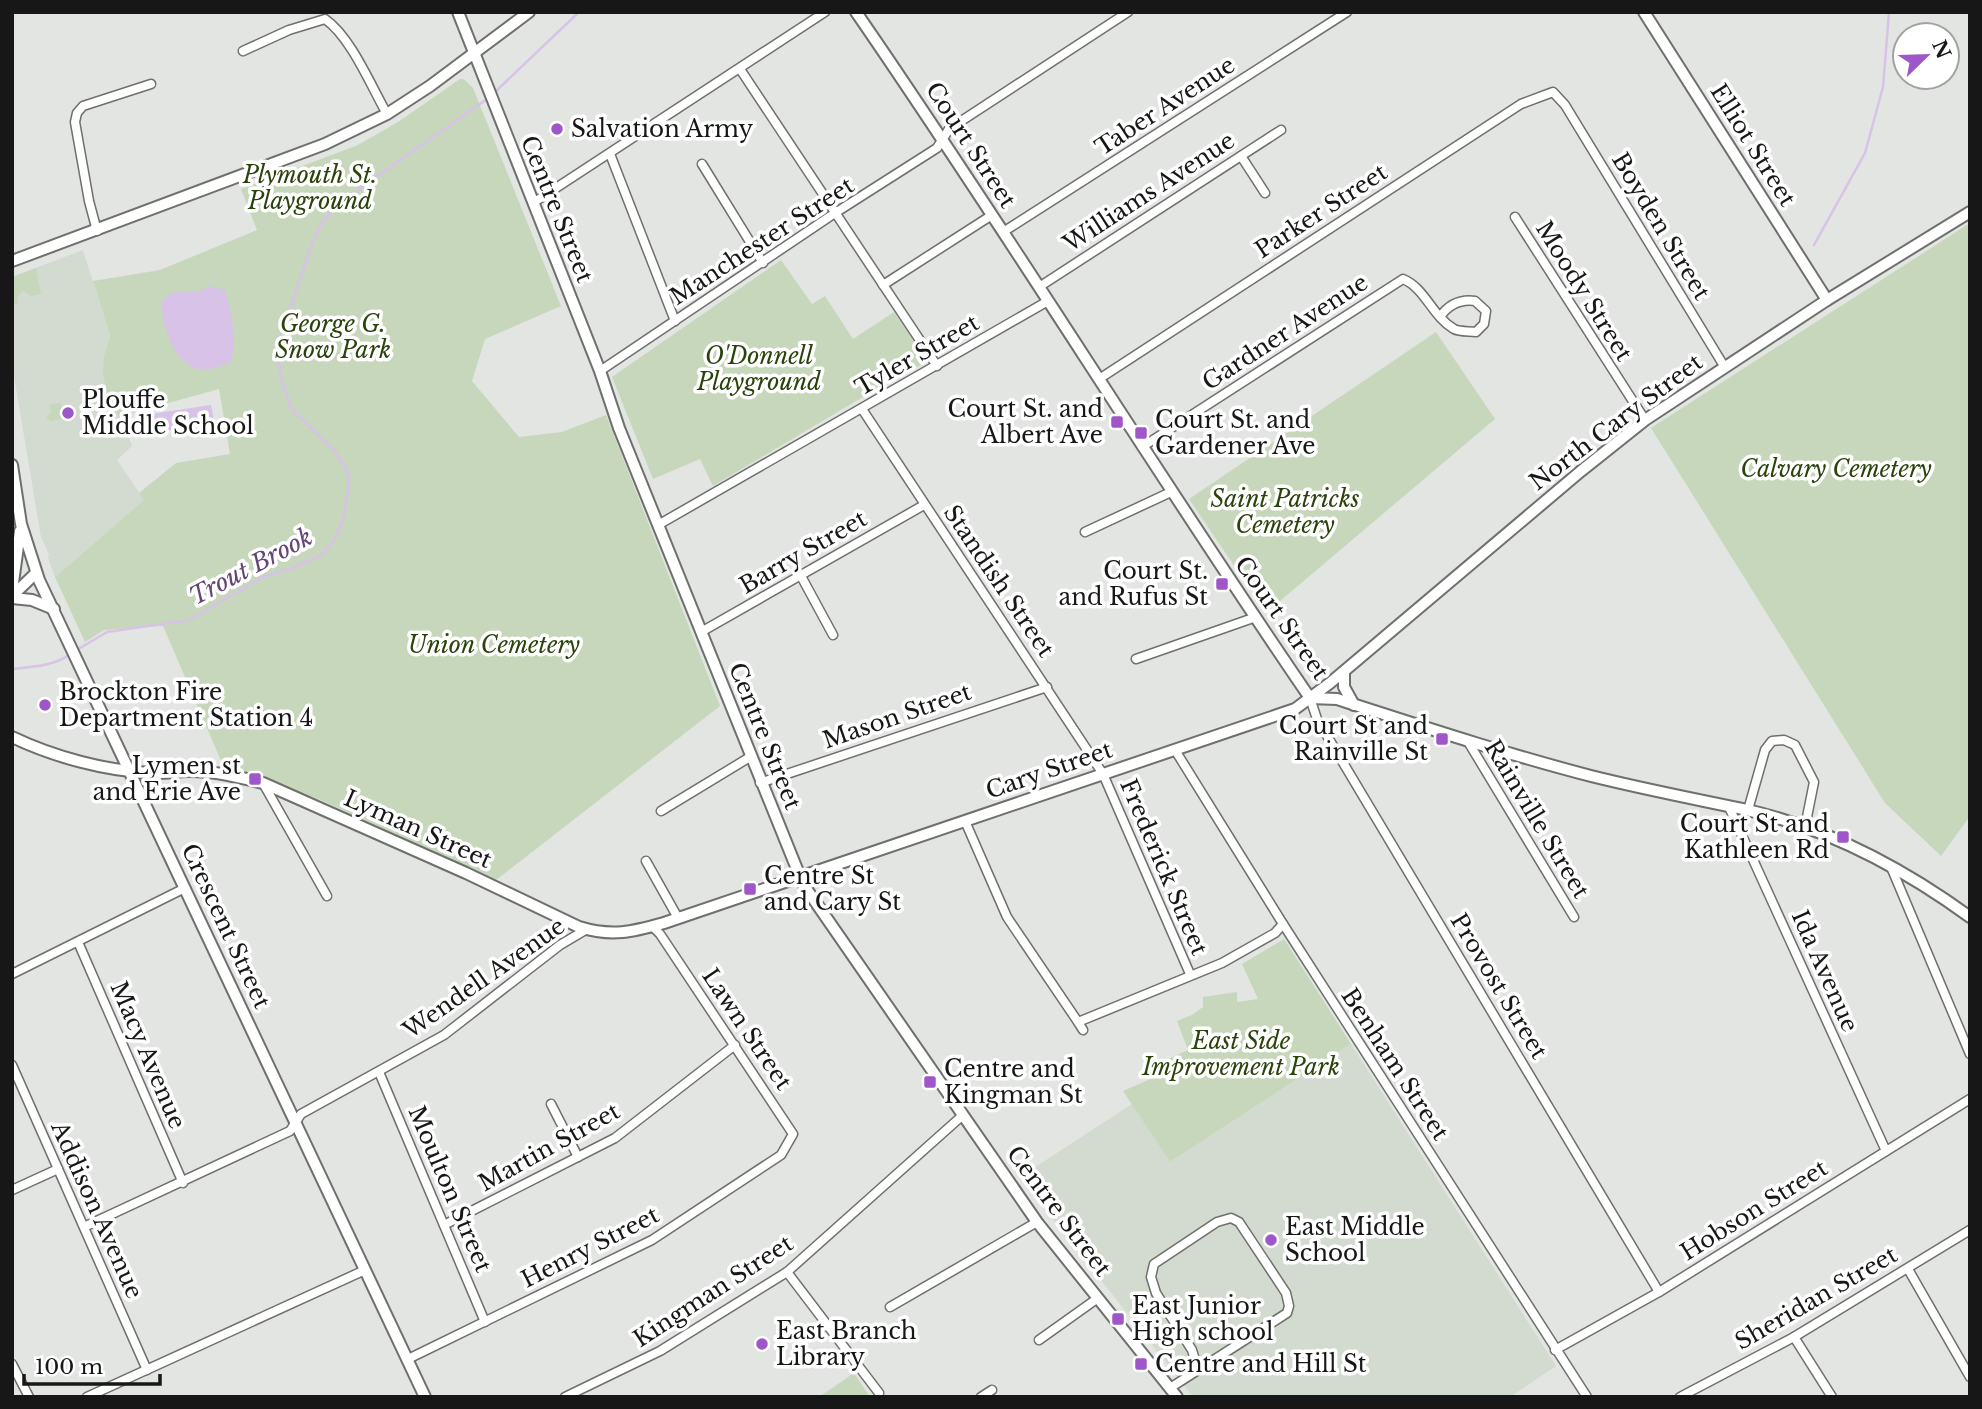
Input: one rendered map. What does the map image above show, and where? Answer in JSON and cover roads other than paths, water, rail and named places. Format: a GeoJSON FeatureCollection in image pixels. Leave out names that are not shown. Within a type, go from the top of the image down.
{"type":"FeatureCollection","features":[{"type":"Feature","properties":{"kind":"main road","name":"Centre Street"},"geometry":{"type":"LineString","coordinates":[[458,12],[658,525],[799,876],[817,906],[1037,1222],[1173,1392]]}},
{"type":"Feature","properties":{"kind":"main road"},"geometry":{"type":"LineString","coordinates":[[12,261],[325,144],[387,114],[473,55],[529,12]]}},
{"type":"Feature","properties":{"kind":"main road","name":"Court Street"},"geometry":{"type":"LineString","coordinates":[[856,12],[992,215],[1171,492],[1310,698],[1337,699],[1590,776],[1748,810],[1805,827],[1891,867],[1945,899],[1970,918]]}},
{"type":"Feature","properties":{"kind":"main road","name":"Elliot Street"},"geometry":{"type":"LineString","coordinates":[[1644,12],[1827,300]]}},
{"type":"Feature","properties":{"kind":"main road","name":"North Cary Street"},"geometry":{"type":"LineString","coordinates":[[1310,698],[1645,420],[1827,300],[1970,212]]}},
{"type":"Feature","properties":{"kind":"main road","name":"Crescent Street"},"geometry":{"type":"LineString","coordinates":[[12,465],[21,524],[36,573],[408,1359],[421,1395]]}},
{"type":"Feature","properties":{"kind":"main road"},"geometry":{"type":"LineString","coordinates":[[12,595],[21,524]]}},
{"type":"Feature","properties":{"kind":"main road"},"geometry":{"type":"LineString","coordinates":[[12,595],[36,573]]}},
{"type":"Feature","properties":{"kind":"main road"},"geometry":{"type":"LineString","coordinates":[[12,595],[54,609]]}},
{"type":"Feature","properties":{"kind":"main road"},"geometry":{"type":"LineString","coordinates":[[1344,672],[1344,687],[1354,705]]}},
{"type":"Feature","properties":{"kind":"main road","name":"Cary Street"},"geometry":{"type":"LineString","coordinates":[[799,876],[1295,709],[1310,698]]}},
{"type":"Feature","properties":{"kind":"main road","name":"Lyman Street"},"geometry":{"type":"LineString","coordinates":[[13,738],[75,760],[130,771],[228,774],[263,783],[587,929],[617,934],[652,926],[799,876]]}},
{"type":"Feature","properties":{"kind":"street"},"geometry":{"type":"LineString","coordinates":[[533,203],[825,12]]}},
{"type":"Feature","properties":{"kind":"street","name":"Manchester Street"},"geometry":{"type":"LineString","coordinates":[[600,371],[937,148],[949,129],[1128,12]]}},
{"type":"Feature","properties":{"kind":"street","name":"Taber Avenue"},"geometry":{"type":"LineString","coordinates":[[1003,232],[1347,12]]}},
{"type":"Feature","properties":{"kind":"street"},"geometry":{"type":"LineString","coordinates":[[243,51],[289,30],[325,19],[343,39],[387,114]]}},
{"type":"Feature","properties":{"kind":"street"},"geometry":{"type":"LineString","coordinates":[[740,69],[937,366]]}},
{"type":"Feature","properties":{"kind":"street"},"geometry":{"type":"LineString","coordinates":[[97,231],[75,122],[77,113],[83,106],[151,84]]}},
{"type":"Feature","properties":{"kind":"street","name":"Parker Street"},"geometry":{"type":"LineString","coordinates":[[1099,379],[1521,104],[1553,92],[1565,105]]}},
{"type":"Feature","properties":{"kind":"street","name":"Boyden Street"},"geometry":{"type":"LineString","coordinates":[[1565,105],[1724,366]]}},
{"type":"Feature","properties":{"kind":"street","name":"Williams Avenue"},"geometry":{"type":"LineString","coordinates":[[1039,287],[1281,130]]}},
{"type":"Feature","properties":{"kind":"street"},"geometry":{"type":"LineString","coordinates":[[610,154],[675,321]]}},
{"type":"Feature","properties":{"kind":"street"},"geometry":{"type":"LineString","coordinates":[[1241,156],[1265,193]]}},
{"type":"Feature","properties":{"kind":"street"},"geometry":{"type":"LineString","coordinates":[[702,164],[762,263]]}},
{"type":"Feature","properties":{"kind":"street"},"geometry":{"type":"LineString","coordinates":[[883,285],[992,215]]}},
{"type":"Feature","properties":{"kind":"street","name":"Moody Street"},"geometry":{"type":"LineString","coordinates":[[1515,217],[1645,420]]}},
{"type":"Feature","properties":{"kind":"street","name":"Gardner Avenue"},"geometry":{"type":"LineString","coordinates":[[1142,447],[1403,279],[1413,283],[1440,317]]}},
{"type":"Feature","properties":{"kind":"street"},"geometry":{"type":"LineString","coordinates":[[1463,300],[1475,301],[1486,311],[1484,324],[1476,332],[1456,330],[1440,317],[1453,304],[1463,300]]}},
{"type":"Feature","properties":{"kind":"street","name":"Tyler Street"},"geometry":{"type":"LineString","coordinates":[[658,525],[1048,301]]}},
{"type":"Feature","properties":{"kind":"street","name":"Standish Street"},"geometry":{"type":"LineString","coordinates":[[862,409],[1103,774]]}},
{"type":"Feature","properties":{"kind":"street"},"geometry":{"type":"LineString","coordinates":[[1085,532],[1171,492]]}},
{"type":"Feature","properties":{"kind":"street","name":"Barry Street"},"geometry":{"type":"LineString","coordinates":[[701,632],[925,505]]}},
{"type":"Feature","properties":{"kind":"street"},"geometry":{"type":"LineString","coordinates":[[802,576],[833,635]]}},
{"type":"Feature","properties":{"kind":"street"},"geometry":{"type":"LineString","coordinates":[[1136,659],[1256,617]]}},
{"type":"Feature","properties":{"kind":"street","name":"Mason Street"},"geometry":{"type":"LineString","coordinates":[[760,783],[1047,687]]}},
{"type":"Feature","properties":{"kind":"street","name":"Provost Street"},"geometry":{"type":"LineString","coordinates":[[1310,698],[1317,719],[1659,1292]]}},
{"type":"Feature","properties":{"kind":"street","name":"Rainville Street"},"geometry":{"type":"LineString","coordinates":[[1467,740],[1574,917]]}},
{"type":"Feature","properties":{"kind":"street"},"geometry":{"type":"LineString","coordinates":[[1748,810],[1765,750],[1772,741],[1784,740],[1795,746],[1814,782],[1805,827]]}},
{"type":"Feature","properties":{"kind":"street","name":"Benham Street"},"geometry":{"type":"LineString","coordinates":[[1175,750],[1283,924],[1587,1397]]}},
{"type":"Feature","properties":{"kind":"street"},"geometry":{"type":"LineString","coordinates":[[661,811],[750,757]]}},
{"type":"Feature","properties":{"kind":"street","name":"Frederick Street"},"geometry":{"type":"LineString","coordinates":[[1103,774],[1190,974]]}},
{"type":"Feature","properties":{"kind":"street"},"geometry":{"type":"LineString","coordinates":[[263,783],[327,896]]}},
{"type":"Feature","properties":{"kind":"street","name":"Ida Avenue"},"geometry":{"type":"LineString","coordinates":[[1730,807],[1886,1151]]}},
{"type":"Feature","properties":{"kind":"street"},"geometry":{"type":"LineString","coordinates":[[965,821],[1007,917],[1081,1026],[1190,974],[1222,963],[1275,933],[1283,924]]}},
{"type":"Feature","properties":{"kind":"street"},"geometry":{"type":"LineString","coordinates":[[646,861],[678,918]]}},
{"type":"Feature","properties":{"kind":"street"},"geometry":{"type":"LineString","coordinates":[[1891,867],[1970,1054]]}},
{"type":"Feature","properties":{"kind":"street"},"geometry":{"type":"LineString","coordinates":[[12,974],[185,888]]}},
{"type":"Feature","properties":{"kind":"street","name":"Lawn Street"},"geometry":{"type":"LineString","coordinates":[[652,926],[660,934],[793,1134],[781,1155]]}},
{"type":"Feature","properties":{"kind":"street","name":"Wendell Avenue"},"geometry":{"type":"LineString","coordinates":[[84,1227],[290,1131],[301,1114],[444,1035],[560,945],[587,929]]}},
{"type":"Feature","properties":{"kind":"street","name":"Macy Avenue"},"geometry":{"type":"LineString","coordinates":[[78,942],[183,1183]]}},
{"type":"Feature","properties":{"kind":"street","name":"Martin Street"},"geometry":{"type":"LineString","coordinates":[[444,1226],[615,1138],[735,1045]]}},
{"type":"Feature","properties":{"kind":"street","name":"Addison Avenue"},"geometry":{"type":"LineString","coordinates":[[12,1065],[147,1370]]}},
{"type":"Feature","properties":{"kind":"street","name":"Moulton Street"},"geometry":{"type":"LineString","coordinates":[[379,1072],[485,1322]]}},
{"type":"Feature","properties":{"kind":"street","name":"Hobson Street"},"geometry":{"type":"LineString","coordinates":[[1555,1350],[1659,1292],[1970,1099]]}},
{"type":"Feature","properties":{"kind":"street"},"geometry":{"type":"LineString","coordinates":[[551,1104],[578,1157]]}},
{"type":"Feature","properties":{"kind":"street","name":"Kingman Street"},"geometry":{"type":"LineString","coordinates":[[565,1397],[660,1351],[787,1272],[963,1115]]}},
{"type":"Feature","properties":{"kind":"street","name":"Henry Street"},"geometry":{"type":"LineString","coordinates":[[408,1359],[652,1240],[781,1155]]}},
{"type":"Feature","properties":{"kind":"street"},"geometry":{"type":"LineString","coordinates":[[12,1190],[58,1168]]}},
{"type":"Feature","properties":{"kind":"street"},"geometry":{"type":"LineString","coordinates":[[1173,1392],[1198,1370],[1287,1313],[1289,1306],[1286,1293],[1239,1222],[1231,1218],[1217,1222],[1154,1264],[1151,1277],[1156,1293],[1192,1350],[1198,1370]]}},
{"type":"Feature","properties":{"kind":"street"},"geometry":{"type":"LineString","coordinates":[[890,1307],[1037,1222]]}},
{"type":"Feature","properties":{"kind":"street","name":"Sheridan Street"},"geometry":{"type":"LineString","coordinates":[[1680,1397],[1794,1337],[1970,1230]]}},
{"type":"Feature","properties":{"kind":"street"},"geometry":{"type":"LineString","coordinates":[[1908,1269],[1970,1377]]}},
{"type":"Feature","properties":{"kind":"street"},"geometry":{"type":"LineString","coordinates":[[87,1397],[365,1270]]}},
{"type":"Feature","properties":{"kind":"street"},"geometry":{"type":"LineString","coordinates":[[787,1272],[879,1393]]}},
{"type":"Feature","properties":{"kind":"street"},"geometry":{"type":"LineString","coordinates":[[1039,1339],[1098,1298]]}},
{"type":"Feature","properties":{"kind":"street"},"geometry":{"type":"LineString","coordinates":[[1794,1337],[1832,1397]]}},
{"type":"Feature","properties":{"kind":"street"},"geometry":{"type":"LineString","coordinates":[[12,1364],[29,1397]]}},
{"type":"Feature","properties":{"kind":"street"},"geometry":{"type":"LineString","coordinates":[[981,1397],[992,1390]]}},
{"type":"Feature","properties":{"kind":"waterway","name":"Trout Brook"},"geometry":{"type":"LineString","coordinates":[[495,92],[579,12]]}},
{"type":"Feature","properties":{"kind":"waterway"},"geometry":{"type":"LineString","coordinates":[[1814,245],[1865,153],[1883,87],[1889,12]]}},
{"type":"Feature","properties":{"kind":"waterway","name":"Trout Brook"},"geometry":{"type":"LineString","coordinates":[[75,651],[107,632],[189,620],[263,577],[293,568],[323,554],[333,542],[343,520],[349,474],[334,450],[292,410],[280,375],[279,351],[283,330],[313,241],[323,221],[345,199],[487,99]]}},
{"type":"Feature","properties":{"kind":"waterway","name":"Trout Brook"},"geometry":{"type":"LineString","coordinates":[[12,669],[49,664],[69,655]]}},
{"type":"Feature","properties":{"kind":"place","name":"Salvation Army"},"geometry":{"type":"Point","coordinates":[557,129]}},
{"type":"Feature","properties":{"kind":"place","name":"Plouffe Middle School"},"geometry":{"type":"Point","coordinates":[68,413]}},
{"type":"Feature","properties":{"kind":"place","name":"Court St. and Albert Ave"},"geometry":{"type":"Point","coordinates":[1117,422]}},
{"type":"Feature","properties":{"kind":"place","name":"Court St. and Gardener Ave"},"geometry":{"type":"Point","coordinates":[1141,433]}},
{"type":"Feature","properties":{"kind":"place","name":"Court St. and Rufus St"},"geometry":{"type":"Point","coordinates":[1222,584]}},
{"type":"Feature","properties":{"kind":"place","name":"Brockton Fire Department Station 4"},"geometry":{"type":"Point","coordinates":[45,705]}},
{"type":"Feature","properties":{"kind":"place","name":"Court St and Rainville St"},"geometry":{"type":"Point","coordinates":[1442,739]}},
{"type":"Feature","properties":{"kind":"place","name":"Lymen st and Erie Ave"},"geometry":{"type":"Point","coordinates":[255,779]}},
{"type":"Feature","properties":{"kind":"place","name":"Court St and Kathleen Rd"},"geometry":{"type":"Point","coordinates":[1843,837]}},
{"type":"Feature","properties":{"kind":"place","name":"Centre St and Cary St"},"geometry":{"type":"Point","coordinates":[750,889]}},
{"type":"Feature","properties":{"kind":"place","name":"Centre and Kingman St"},"geometry":{"type":"Point","coordinates":[930,1082]}},
{"type":"Feature","properties":{"kind":"place","name":"East Middle School"},"geometry":{"type":"Point","coordinates":[1271,1240]}},
{"type":"Feature","properties":{"kind":"place","name":"East Junior High school"},"geometry":{"type":"Point","coordinates":[1118,1319]}},
{"type":"Feature","properties":{"kind":"place","name":"East Branch Library"},"geometry":{"type":"Point","coordinates":[762,1344]}},
{"type":"Feature","properties":{"kind":"place","name":"Centre and Hill St"},"geometry":{"type":"Point","coordinates":[1141,1364]}},
{"type":"Feature","properties":{"kind":"park label","name":"Plymouth St. Playground"},"geometry":{"type":"Point","coordinates":[310,188]}},
{"type":"Feature","properties":{"kind":"park label","name":"George G. Snow Park"},"geometry":{"type":"Point","coordinates":[333,337]}},
{"type":"Feature","properties":{"kind":"park label","name":"O'Donnell Playground"},"geometry":{"type":"Point","coordinates":[759,369]}},
{"type":"Feature","properties":{"kind":"park label","name":"Calvary Cemetery"},"geometry":{"type":"Point","coordinates":[1836,469]}},
{"type":"Feature","properties":{"kind":"park label","name":"Saint Patricks Cemetery"},"geometry":{"type":"Point","coordinates":[1285,512]}},
{"type":"Feature","properties":{"kind":"park label","name":"Union Cemetery"},"geometry":{"type":"Point","coordinates":[494,645]}},
{"type":"Feature","properties":{"kind":"park label","name":"East Side Improvement Park"},"geometry":{"type":"Point","coordinates":[1241,1054]}}]}
